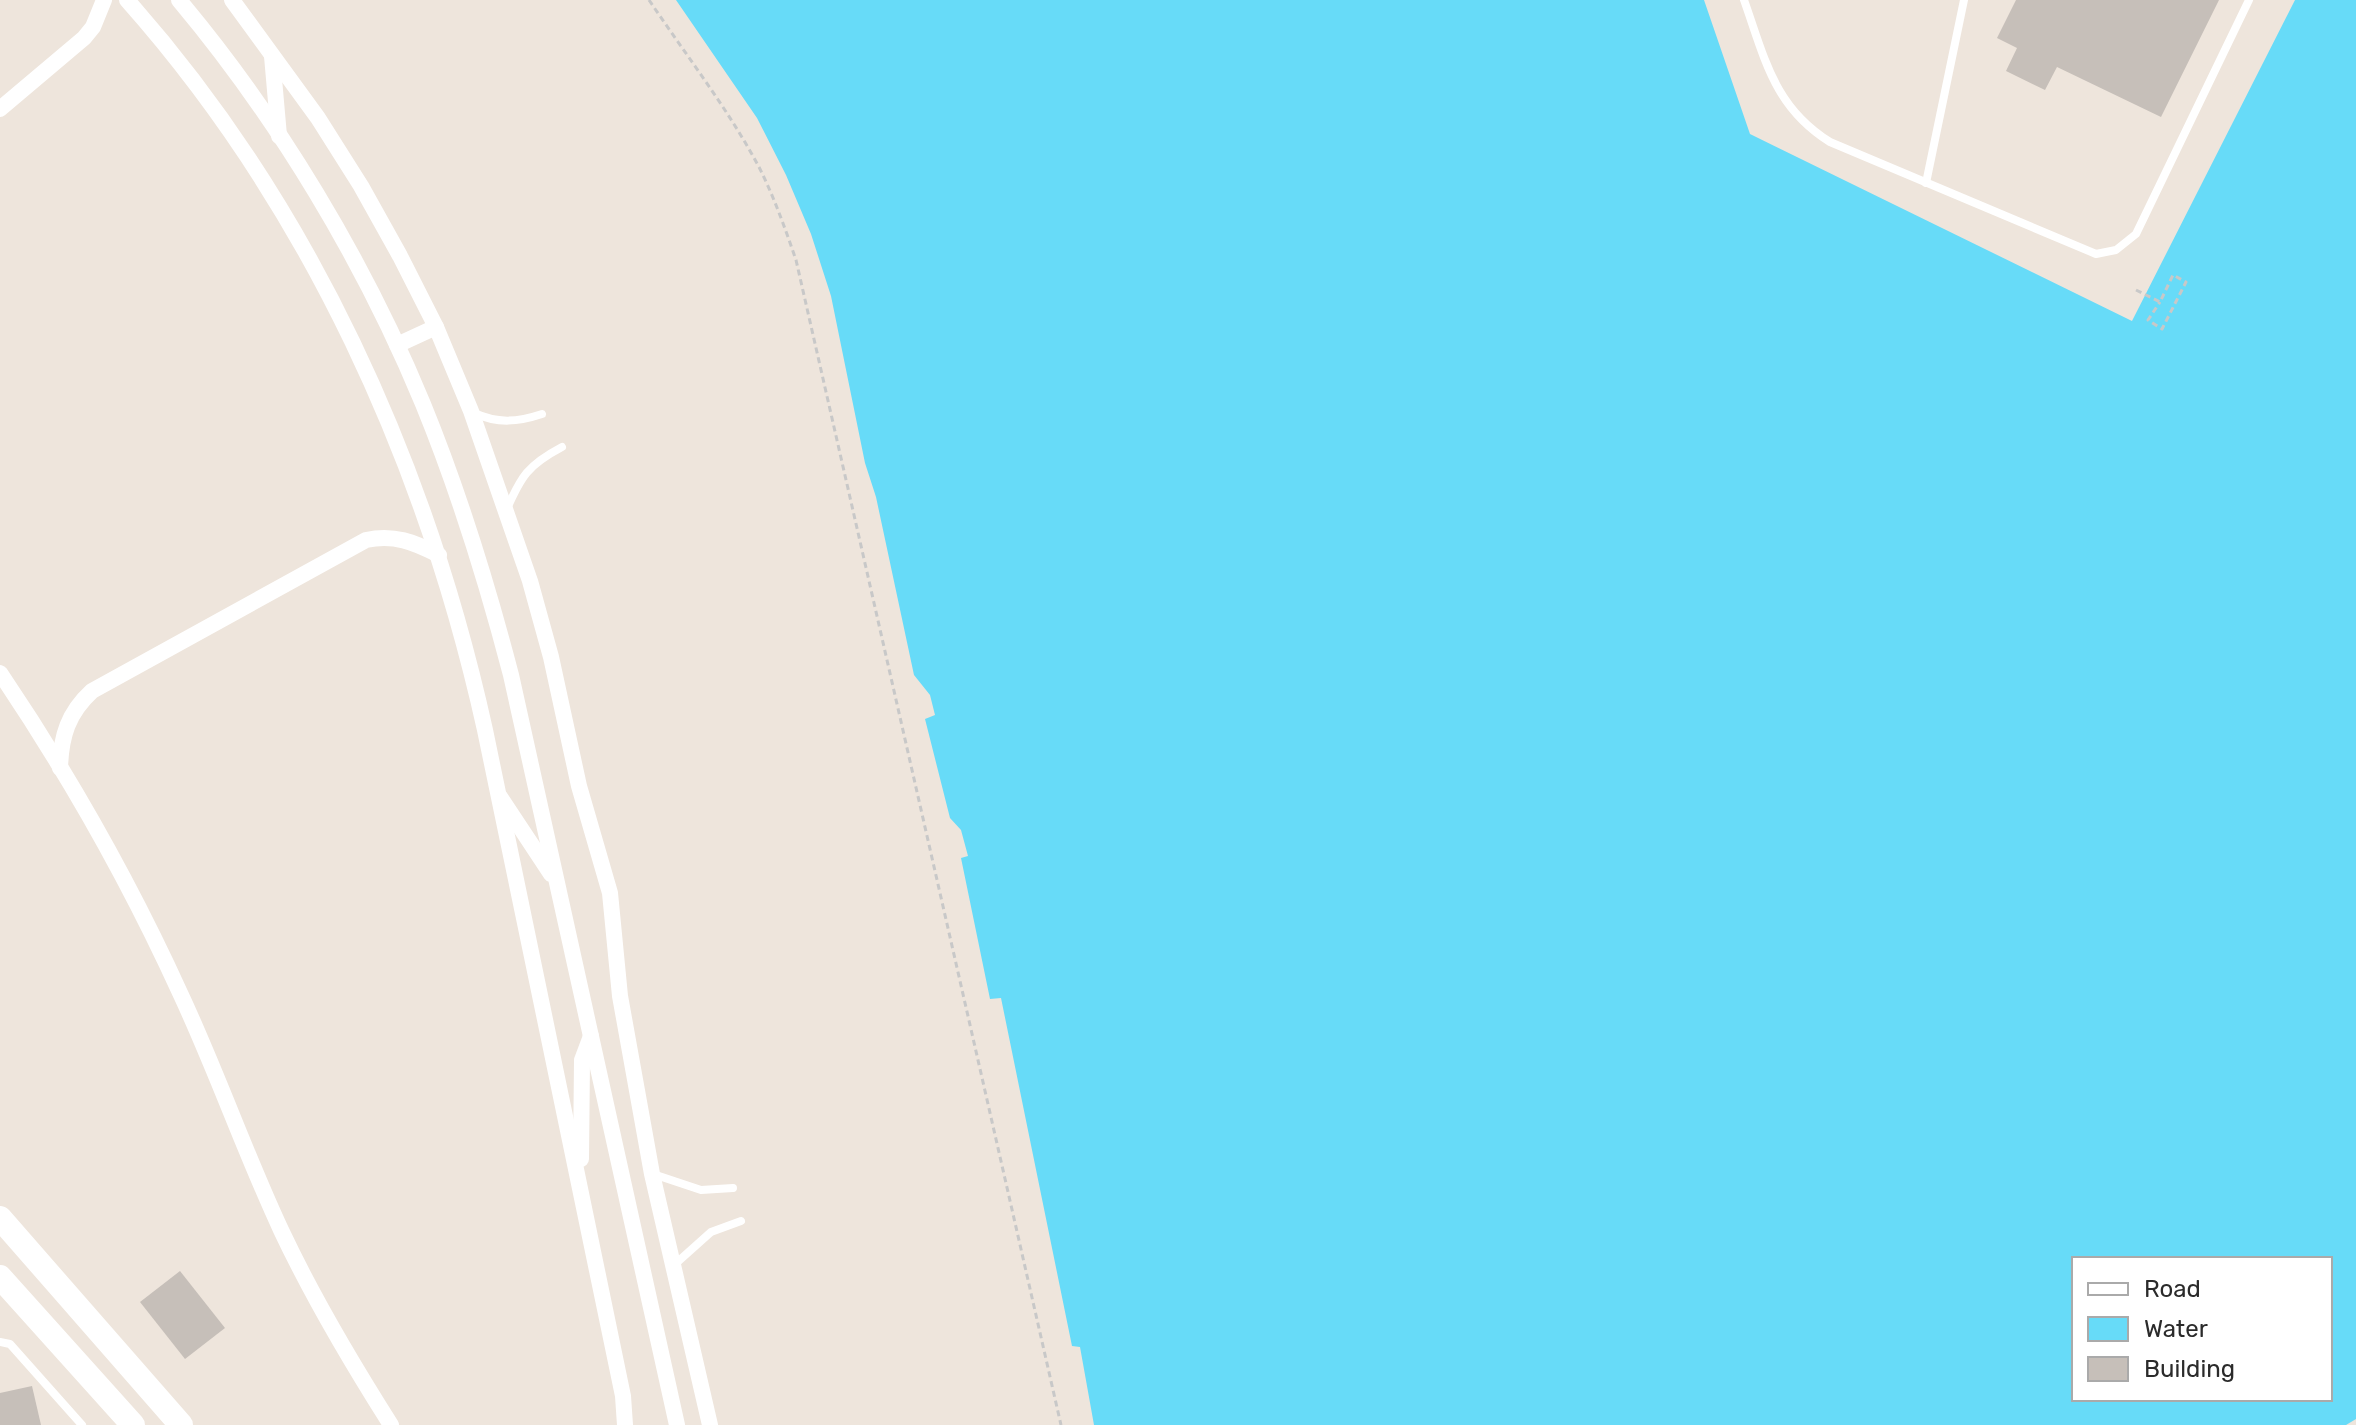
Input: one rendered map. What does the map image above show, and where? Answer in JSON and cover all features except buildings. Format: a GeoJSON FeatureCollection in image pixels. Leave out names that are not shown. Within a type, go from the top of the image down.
{"type":"FeatureCollection","features":[{"type":"Feature","properties":{"kind":"street"},"geometry":{"type":"LineString","coordinates":[[0,109],[84,38],[100,14],[104,0]]}},
{"type":"Feature","properties":{"kind":"street"},"geometry":{"type":"LineString","coordinates":[[127,0],[191,77],[231,132],[302,245],[384,411],[439,555],[472,671],[623,1396],[625,1425]]}},
{"type":"Feature","properties":{"kind":"street"},"geometry":{"type":"LineString","coordinates":[[179,0],[238,76],[354,260],[397,345],[448,470],[493,606],[528,744],[677,1425]]}},
{"type":"Feature","properties":{"kind":"street"},"geometry":{"type":"LineString","coordinates":[[232,0],[318,118],[361,186],[436,327],[471,411],[530,581],[551,657],[576,776],[610,893],[619,986],[652,1174],[710,1425]]}},
{"type":"Feature","properties":{"kind":"street"},"geometry":{"type":"LineString","coordinates":[[271,52],[279,138]]}},
{"type":"Feature","properties":{"kind":"street"},"geometry":{"type":"LineString","coordinates":[[397,345],[436,327]]}},
{"type":"Feature","properties":{"kind":"street"},"geometry":{"type":"LineString","coordinates":[[60,768],[66,726],[82,701],[92,691],[147,660],[366,540],[407,539],[439,555]]}},
{"type":"Feature","properties":{"kind":"street"},"geometry":{"type":"LineString","coordinates":[[0,673],[94,824],[154,938],[305,1280],[391,1425]]}},
{"type":"Feature","properties":{"kind":"street"},"geometry":{"type":"LineString","coordinates":[[495,789],[557,882]]}},
{"type":"Feature","properties":{"kind":"street"},"geometry":{"type":"LineString","coordinates":[[579,1181],[582,1060],[591,1036]]}},
{"type":"Feature","properties":{"kind":"street"},"geometry":{"type":"LineString","coordinates":[[0,1218],[181,1425]]}},
{"type":"Feature","properties":{"kind":"street"},"geometry":{"type":"LineString","coordinates":[[0,1277],[133,1425]]}},
{"type":"Feature","properties":{"kind":"lane"},"geometry":{"type":"LineString","coordinates":[[1744,0],[1777,90],[1800,120],[1830,142],[2096,254],[2116,250],[2136,234],[2249,0]]}},
{"type":"Feature","properties":{"kind":"lane"},"geometry":{"type":"LineString","coordinates":[[1926,183],[1964,0]]}},
{"type":"Feature","properties":{"kind":"lane"},"geometry":{"type":"LineString","coordinates":[[471,411],[508,422],[542,414]]}},
{"type":"Feature","properties":{"kind":"lane"},"geometry":{"type":"LineString","coordinates":[[506,512],[516,487],[530,467],[562,447]]}},
{"type":"Feature","properties":{"kind":"lane"},"geometry":{"type":"LineString","coordinates":[[652,1174],[701,1190],[733,1188]]}},
{"type":"Feature","properties":{"kind":"lane"},"geometry":{"type":"LineString","coordinates":[[673,1266],[711,1232],[741,1221]]}},
{"type":"Feature","properties":{"kind":"lane"},"geometry":{"type":"LineString","coordinates":[[0,1342],[10,1344],[82,1425]]}},
{"type":"Feature","properties":{"kind":"path"},"geometry":{"type":"LineString","coordinates":[[649,0],[759,167],[796,260],[1061,1425]]}},
{"type":"Feature","properties":{"kind":"path"},"geometry":{"type":"LineString","coordinates":[[2173,275],[2186,282],[2162,329],[2148,320],[2160,302],[2173,275]]}},
{"type":"Feature","properties":{"kind":"path"},"geometry":{"type":"LineString","coordinates":[[2136,290],[2160,302]]}},
{"type":"Feature","properties":{"kind":"water"},"geometry":{"type":"Polygon","coordinates":[[[676,0],[1704,0],[1750,134],[2132,321],[2295,0],[2356,0],[2356,1419],[2346,1425],[1094,1425],[1080,1347],[1072,1346],[1001,998],[990,999],[961,858],[968,856],[961,830],[950,818],[925,719],[935,715],[930,695],[914,675],[876,497],[865,463],[831,296],[811,234],[757,118],[676,0]]]}}]}
